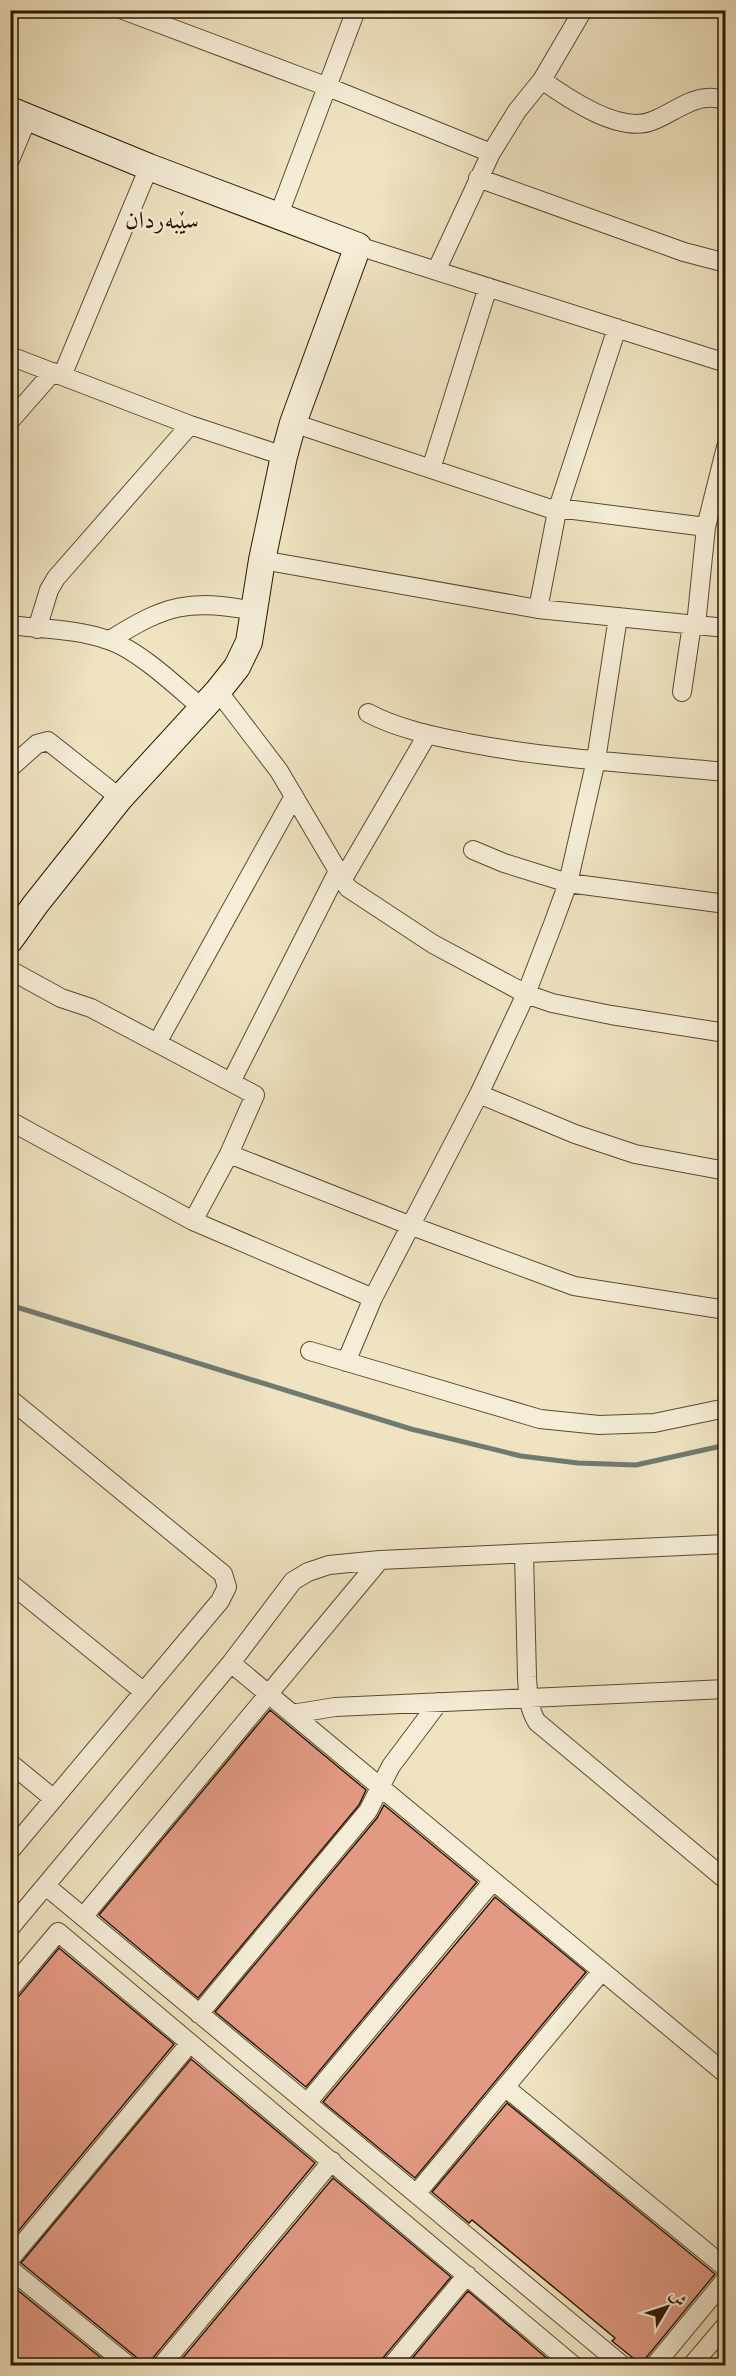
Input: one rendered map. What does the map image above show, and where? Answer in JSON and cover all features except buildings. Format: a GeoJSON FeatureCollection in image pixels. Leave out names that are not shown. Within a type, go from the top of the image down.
{"type":"FeatureCollection","features":[{"type":"Feature","properties":{"kind":"street"},"geometry":{"type":"LineString","coordinates":[[123,10],[328,87],[492,153]]}},
{"type":"Feature","properties":{"kind":"street"},"geometry":{"type":"LineString","coordinates":[[278,217],[356,10]]}},
{"type":"Feature","properties":{"kind":"street"},"geometry":{"type":"LineString","coordinates":[[437,269],[478,178],[492,153],[517,111],[542,80],[583,10]]}},
{"type":"Feature","properties":{"kind":"street"},"geometry":{"type":"LineString","coordinates":[[542,80],[562,94],[613,120],[630,124],[648,123],[686,104],[706,98],[726,100]]}},
{"type":"Feature","properties":{"kind":"street"},"geometry":{"type":"LineString","coordinates":[[10,160],[19,113],[149,167],[358,246],[437,269],[726,363]]}},
{"type":"Feature","properties":{"kind":"street"},"geometry":{"type":"LineString","coordinates":[[10,421],[57,374],[149,167]]}},
{"type":"Feature","properties":{"kind":"street"},"geometry":{"type":"LineString","coordinates":[[478,178],[684,252],[726,263]]}},
{"type":"Feature","properties":{"kind":"street"},"geometry":{"type":"LineString","coordinates":[[10,940],[120,798],[210,700],[237,667],[249,642],[262,560],[293,423],[358,246]]}},
{"type":"Feature","properties":{"kind":"street"},"geometry":{"type":"LineString","coordinates":[[431,469],[488,286]]}},
{"type":"Feature","properties":{"kind":"street"},"geometry":{"type":"LineString","coordinates":[[538,609],[558,509],[617,328]]}},
{"type":"Feature","properties":{"kind":"street"},"geometry":{"type":"LineString","coordinates":[[10,356],[190,425],[284,456]]}},
{"type":"Feature","properties":{"kind":"street"},"geometry":{"type":"LineString","coordinates":[[293,423],[558,509],[706,527]]}},
{"type":"Feature","properties":{"kind":"street"},"geometry":{"type":"LineString","coordinates":[[37,629],[49,590],[56,578],[190,425]]}},
{"type":"Feature","properties":{"kind":"street"},"geometry":{"type":"LineString","coordinates":[[682,692],[694,625],[706,527],[726,447]]}},
{"type":"Feature","properties":{"kind":"street"},"geometry":{"type":"LineString","coordinates":[[262,560],[538,609],[726,628]]}},
{"type":"Feature","properties":{"kind":"street"},"geometry":{"type":"LineString","coordinates":[[110,640],[140,621],[172,608],[201,603],[255,611]]}},
{"type":"Feature","properties":{"kind":"street"},"geometry":{"type":"LineString","coordinates":[[346,1362],[373,1298],[479,1094],[526,994],[568,883],[596,760],[618,617]]}},
{"type":"Feature","properties":{"kind":"street"},"geometry":{"type":"LineString","coordinates":[[10,626],[92,635],[110,640],[210,700],[279,771],[348,888],[433,944],[526,994],[552,1003],[611,1015],[726,1033]]}},
{"type":"Feature","properties":{"kind":"street"},"geometry":{"type":"LineString","coordinates":[[368,712],[380,720],[427,735],[504,750],[726,772]]}},
{"type":"Feature","properties":{"kind":"street"},"geometry":{"type":"LineString","coordinates":[[231,1082],[341,875],[427,735]]}},
{"type":"Feature","properties":{"kind":"street"},"geometry":{"type":"LineString","coordinates":[[10,768],[37,744],[48,741],[120,798]]}},
{"type":"Feature","properties":{"kind":"street"},"geometry":{"type":"LineString","coordinates":[[157,1043],[294,796]]}},
{"type":"Feature","properties":{"kind":"street"},"geometry":{"type":"LineString","coordinates":[[473,849],[504,863],[568,883],[726,904]]}},
{"type":"Feature","properties":{"kind":"street"},"geometry":{"type":"LineString","coordinates":[[10,970],[61,998],[91,1008],[255,1095],[229,1154],[193,1221]]}},
{"type":"Feature","properties":{"kind":"street"},"geometry":{"type":"LineString","coordinates":[[479,1094],[574,1134],[634,1154],[726,1171]]}},
{"type":"Feature","properties":{"kind":"street"},"geometry":{"type":"LineString","coordinates":[[10,1121],[193,1221],[373,1298]]}},
{"type":"Feature","properties":{"kind":"street"},"geometry":{"type":"LineString","coordinates":[[229,1154],[409,1225],[574,1286],[726,1310]]}},
{"type":"Feature","properties":{"kind":"street"},"geometry":{"type":"LineString","coordinates":[[310,1351],[540,1419],[599,1425],[654,1424],[726,1408]]}},
{"type":"Feature","properties":{"kind":"street"},"geometry":{"type":"LineString","coordinates":[[10,1399],[223,1574],[228,1587],[220,1601],[10,1851]]}},
{"type":"Feature","properties":{"kind":"street"},"geometry":{"type":"LineString","coordinates":[[10,1928],[231,1663],[293,1581],[308,1572],[329,1565],[380,1560],[726,1544]]}},
{"type":"Feature","properties":{"kind":"street"},"geometry":{"type":"LineString","coordinates":[[524,1554],[529,1698],[531,1711],[537,1722],[726,1880]]}},
{"type":"Feature","properties":{"kind":"street"},"geometry":{"type":"LineString","coordinates":[[83,1917],[380,1560]]}},
{"type":"Feature","properties":{"kind":"street"},"geometry":{"type":"LineString","coordinates":[[10,1583],[144,1692]]}},
{"type":"Feature","properties":{"kind":"street"},"geometry":{"type":"LineString","coordinates":[[231,1663],[602,1971],[724,2069]]}},
{"type":"Feature","properties":{"kind":"street"},"geometry":{"type":"LineString","coordinates":[[292,1714],[335,1707],[726,1689]]}},
{"type":"Feature","properties":{"kind":"street"},"geometry":{"type":"LineString","coordinates":[[199,2014],[368,1811],[391,1766],[439,1702]]}},
{"type":"Feature","properties":{"kind":"street"},"geometry":{"type":"LineString","coordinates":[[10,1763],[54,1799]]}},
{"type":"Feature","properties":{"kind":"street"},"geometry":{"type":"LineString","coordinates":[[307,2103],[493,1881]]}},
{"type":"Feature","properties":{"kind":"street"},"geometry":{"type":"LineString","coordinates":[[46,1886],[623,2366]]}},
{"type":"Feature","properties":{"kind":"street"},"geometry":{"type":"LineString","coordinates":[[10,1989],[58,1932],[574,2366]]}},
{"type":"Feature","properties":{"kind":"street"},"geometry":{"type":"LineString","coordinates":[[416,2194],[602,1971]]}},
{"type":"Feature","properties":{"kind":"street"},"geometry":{"type":"LineString","coordinates":[[10,2259],[190,2043]]}},
{"type":"Feature","properties":{"kind":"street"},"geometry":{"type":"LineString","coordinates":[[505,2087],[726,2268]]}},
{"type":"Feature","properties":{"kind":"street"},"geometry":{"type":"LineString","coordinates":[[161,2366],[332,2161]]}},
{"type":"Feature","properties":{"kind":"street"},"geometry":{"type":"LineString","coordinates":[[10,2269],[129,2366]]}},
{"type":"Feature","properties":{"kind":"street"},"geometry":{"type":"LineString","coordinates":[[391,2366],[467,2275]]}},
{"type":"Feature","properties":{"kind":"street"},"geometry":{"type":"LineString","coordinates":[[654,2366],[726,2279]]}},
{"type":"Feature","properties":{"kind":"street"},"geometry":{"type":"LineString","coordinates":[[691,2366],[726,2325]]}},
{"type":"Feature","properties":{"kind":"waterway"},"geometry":{"type":"LineString","coordinates":[[10,1305],[411,1429],[521,1456],[578,1463],[636,1465],[726,1445]]}},
{"type":"Feature","properties":{"kind":"district","name":"سێبەردان"},"geometry":{"type":"Point","coordinates":[162,220]}}]}
